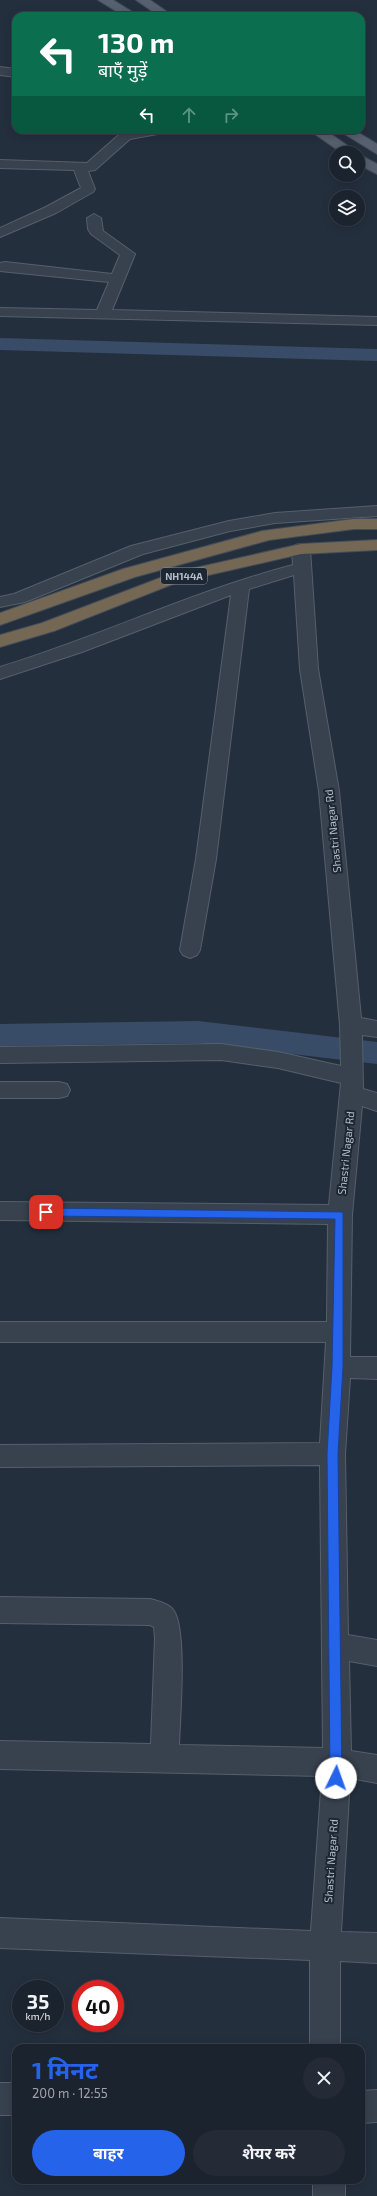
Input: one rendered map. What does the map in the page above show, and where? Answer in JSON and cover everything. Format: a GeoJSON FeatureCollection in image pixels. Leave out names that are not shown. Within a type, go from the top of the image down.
{"type":"FeatureCollection","features":[{"type":"Feature","properties":{"kind":"highway","name":"NH144A"},"geometry":{"type":"LineString","coordinates":[[0,619],[129,573],[268,535],[354,524],[377,524]]}},
{"type":"Feature","properties":{"kind":"highway","name":"NH144A"},"geometry":{"type":"LineString","coordinates":[[0,641],[48,627],[173,578],[300,549],[377,545]]}},
{"type":"Feature","properties":{"kind":"main road"},"geometry":{"type":"LineString","coordinates":[[104,0],[126,12]]}},
{"type":"Feature","properties":{"kind":"main road"},"geometry":{"type":"LineString","coordinates":[[142,0],[161,12]]}},
{"type":"Feature","properties":{"kind":"main road"},"geometry":{"type":"LineString","coordinates":[[322,134],[340,146]]}},
{"type":"Feature","properties":{"kind":"main road"},"geometry":{"type":"LineString","coordinates":[[351,134],[377,150]]}},
{"type":"Feature","properties":{"kind":"main road"},"geometry":{"type":"LineString","coordinates":[[365,162],[377,170]]}},
{"type":"Feature","properties":{"kind":"street"},"geometry":{"type":"LineString","coordinates":[[0,71],[12,72]]}},
{"type":"Feature","properties":{"kind":"street"},"geometry":{"type":"LineString","coordinates":[[0,164],[44,164],[80,168],[93,166],[126,136],[137,134]]}},
{"type":"Feature","properties":{"kind":"street"},"geometry":{"type":"LineString","coordinates":[[0,232],[51,210],[88,189],[80,168]]}},
{"type":"Feature","properties":{"kind":"street"},"geometry":{"type":"LineString","coordinates":[[94,218],[95,229],[98,234],[128,254],[103,314]]}},
{"type":"Feature","properties":{"kind":"street"},"geometry":{"type":"LineString","coordinates":[[4,247],[1,267],[118,279]]}},
{"type":"Feature","properties":{"kind":"street"},"geometry":{"type":"LineString","coordinates":[[0,312],[377,321]]}},
{"type":"Feature","properties":{"kind":"street"},"geometry":{"type":"LineString","coordinates":[[0,602],[19,598],[137,550],[229,526],[275,518],[377,511]]}},
{"type":"Feature","properties":{"kind":"street","name":"Shastri Nagar Rd"},"geometry":{"type":"LineString","coordinates":[[300,549],[309,669],[329,791],[351,1059],[340,1215],[337,1332],[338,1367],[332,1454],[337,1762],[325,1946],[325,2044]]}},
{"type":"Feature","properties":{"kind":"street"},"geometry":{"type":"LineString","coordinates":[[0,673],[102,639],[241,585],[302,568]]}},
{"type":"Feature","properties":{"kind":"street"},"geometry":{"type":"LineString","coordinates":[[190,950],[206,859],[241,585]]}},
{"type":"Feature","properties":{"kind":"street"},"geometry":{"type":"LineString","coordinates":[[0,1056],[221,1052],[278,1060],[351,1059],[377,1029]]}},
{"type":"Feature","properties":{"kind":"street"},"geometry":{"type":"LineString","coordinates":[[351,1059],[377,1102]]}},
{"type":"Feature","properties":{"kind":"street"},"geometry":{"type":"LineString","coordinates":[[0,1090],[58,1090]]}},
{"type":"Feature","properties":{"kind":"street"},"geometry":{"type":"LineString","coordinates":[[0,1212],[340,1215]]}},
{"type":"Feature","properties":{"kind":"street"},"geometry":{"type":"LineString","coordinates":[[0,1332],[337,1332]]}},
{"type":"Feature","properties":{"kind":"street"},"geometry":{"type":"LineString","coordinates":[[338,1367],[377,1368]]}},
{"type":"Feature","properties":{"kind":"street"},"geometry":{"type":"LineString","coordinates":[[0,1456],[332,1454]]}},
{"type":"Feature","properties":{"kind":"street"},"geometry":{"type":"LineString","coordinates":[[0,1610],[150,1612],[161,1614],[167,1622],[168,1638],[165,1758]]}},
{"type":"Feature","properties":{"kind":"street"},"geometry":{"type":"LineString","coordinates":[[336,1646],[377,1652]]}},
{"type":"Feature","properties":{"kind":"street"},"geometry":{"type":"LineString","coordinates":[[0,1755],[337,1762],[377,1769]]}},
{"type":"Feature","properties":{"kind":"street"},"geometry":{"type":"LineString","coordinates":[[0,1933],[377,1948]]}},
{"type":"Feature","properties":{"kind":"street"},"geometry":{"type":"LineString","coordinates":[[0,2098],[12,2099]]}},
{"type":"Feature","properties":{"kind":"street"},"geometry":{"type":"LineString","coordinates":[[365,2106],[377,2106]]}},
{"type":"Feature","properties":{"kind":"street"},"geometry":{"type":"LineString","coordinates":[[328,2184],[329,2196]]}},
{"type":"Feature","properties":{"kind":"waterway"},"geometry":{"type":"LineString","coordinates":[[0,344],[377,355]]}},
{"type":"Feature","properties":{"kind":"waterway"},"geometry":{"type":"LineString","coordinates":[[0,1035],[198,1032],[377,1053]]}},
{"type":"Feature","properties":{"kind":"route"},"geometry":{"type":"LineString","coordinates":[[46,1212],[340,1215],[337,1332],[338,1367],[332,1454],[337,1748],[336,1778]]}}]}
